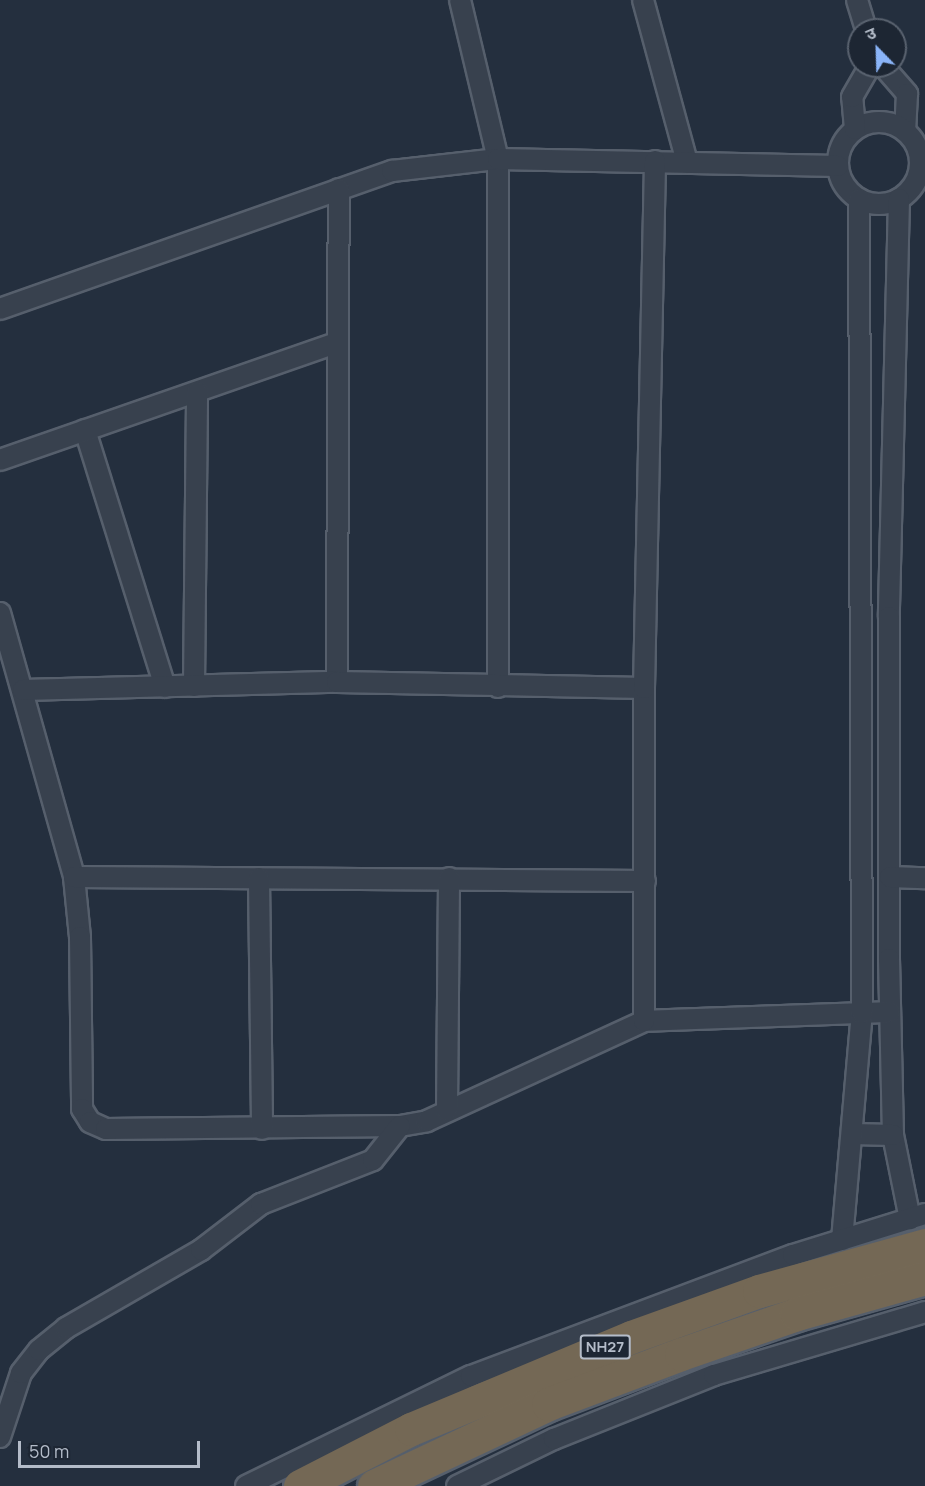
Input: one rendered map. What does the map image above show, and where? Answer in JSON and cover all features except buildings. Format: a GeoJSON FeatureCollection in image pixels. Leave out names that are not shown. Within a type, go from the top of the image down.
{"type":"FeatureCollection","features":[{"type":"Feature","properties":{"kind":"highway","name":"NH27"},"geometry":{"type":"LineString","coordinates":[[300,1486],[411,1429],[631,1337],[759,1292],[920,1226]]}},
{"type":"Feature","properties":{"kind":"highway","name":"NH27"},"geometry":{"type":"LineString","coordinates":[[374,1486],[548,1404],[681,1354],[797,1314],[925,1278]]}},
{"type":"Feature","properties":{"kind":"street"},"geometry":{"type":"LineString","coordinates":[[460,0],[498,159],[498,687]]}},
{"type":"Feature","properties":{"kind":"street"},"geometry":{"type":"LineString","coordinates":[[643,0],[687,162]]}},
{"type":"Feature","properties":{"kind":"street"},"geometry":{"type":"LineString","coordinates":[[857,0],[862,18]]}},
{"type":"Feature","properties":{"kind":"street"},"geometry":{"type":"LineString","coordinates":[[855,129],[852,97],[863,78]]}},
{"type":"Feature","properties":{"kind":"street"},"geometry":{"type":"LineString","coordinates":[[893,78],[907,94],[905,130]]}},
{"type":"Feature","properties":{"kind":"street"},"geometry":{"type":"LineString","coordinates":[[880,121],[905,130],[915,140],[923,165],[917,179],[899,199],[872,203],[859,199],[849,190],[838,166],[845,140],[855,129],[880,121]]}},
{"type":"Feature","properties":{"kind":"street"},"geometry":{"type":"LineString","coordinates":[[0,309],[392,171],[498,159],[838,166]]}},
{"type":"Feature","properties":{"kind":"street"},"geometry":{"type":"LineString","coordinates":[[644,1021],[644,687],[655,161]]}},
{"type":"Feature","properties":{"kind":"street"},"geometry":{"type":"LineString","coordinates":[[337,682],[336,343],[339,189]]}},
{"type":"Feature","properties":{"kind":"street"},"geometry":{"type":"LineString","coordinates":[[842,1240],[862,1013],[859,199]]}},
{"type":"Feature","properties":{"kind":"street"},"geometry":{"type":"LineString","coordinates":[[246,1486],[471,1376],[793,1255],[842,1240],[920,1226],[893,1135],[890,1012],[889,617],[899,199]]}},
{"type":"Feature","properties":{"kind":"street"},"geometry":{"type":"LineString","coordinates":[[0,460],[336,343]]}},
{"type":"Feature","properties":{"kind":"street"},"geometry":{"type":"LineString","coordinates":[[194,686],[197,392]]}},
{"type":"Feature","properties":{"kind":"street"},"geometry":{"type":"LineString","coordinates":[[85,430],[165,687]]}},
{"type":"Feature","properties":{"kind":"street"},"geometry":{"type":"LineString","coordinates":[[0,613],[74,877],[80,937],[82,1109],[90,1122],[106,1130],[400,1126],[447,1111],[644,1021],[890,1012]]}},
{"type":"Feature","properties":{"kind":"street"},"geometry":{"type":"LineString","coordinates":[[23,690],[337,682],[498,687],[644,687]]}},
{"type":"Feature","properties":{"kind":"street"},"geometry":{"type":"LineString","coordinates":[[74,877],[645,881]]}},
{"type":"Feature","properties":{"kind":"street"},"geometry":{"type":"LineString","coordinates":[[259,878],[262,1129]]}},
{"type":"Feature","properties":{"kind":"street"},"geometry":{"type":"LineString","coordinates":[[447,1111],[449,878]]}},
{"type":"Feature","properties":{"kind":"street"},"geometry":{"type":"LineString","coordinates":[[890,878],[925,878]]}},
{"type":"Feature","properties":{"kind":"street"},"geometry":{"type":"LineString","coordinates":[[0,1437],[21,1373],[39,1350],[66,1328],[201,1250],[261,1204],[373,1160],[400,1126]]}},
{"type":"Feature","properties":{"kind":"street"},"geometry":{"type":"LineString","coordinates":[[853,1134],[893,1135]]}},
{"type":"Feature","properties":{"kind":"street"},"geometry":{"type":"LineString","coordinates":[[457,1486],[554,1439],[714,1375],[925,1312]]}}]}
